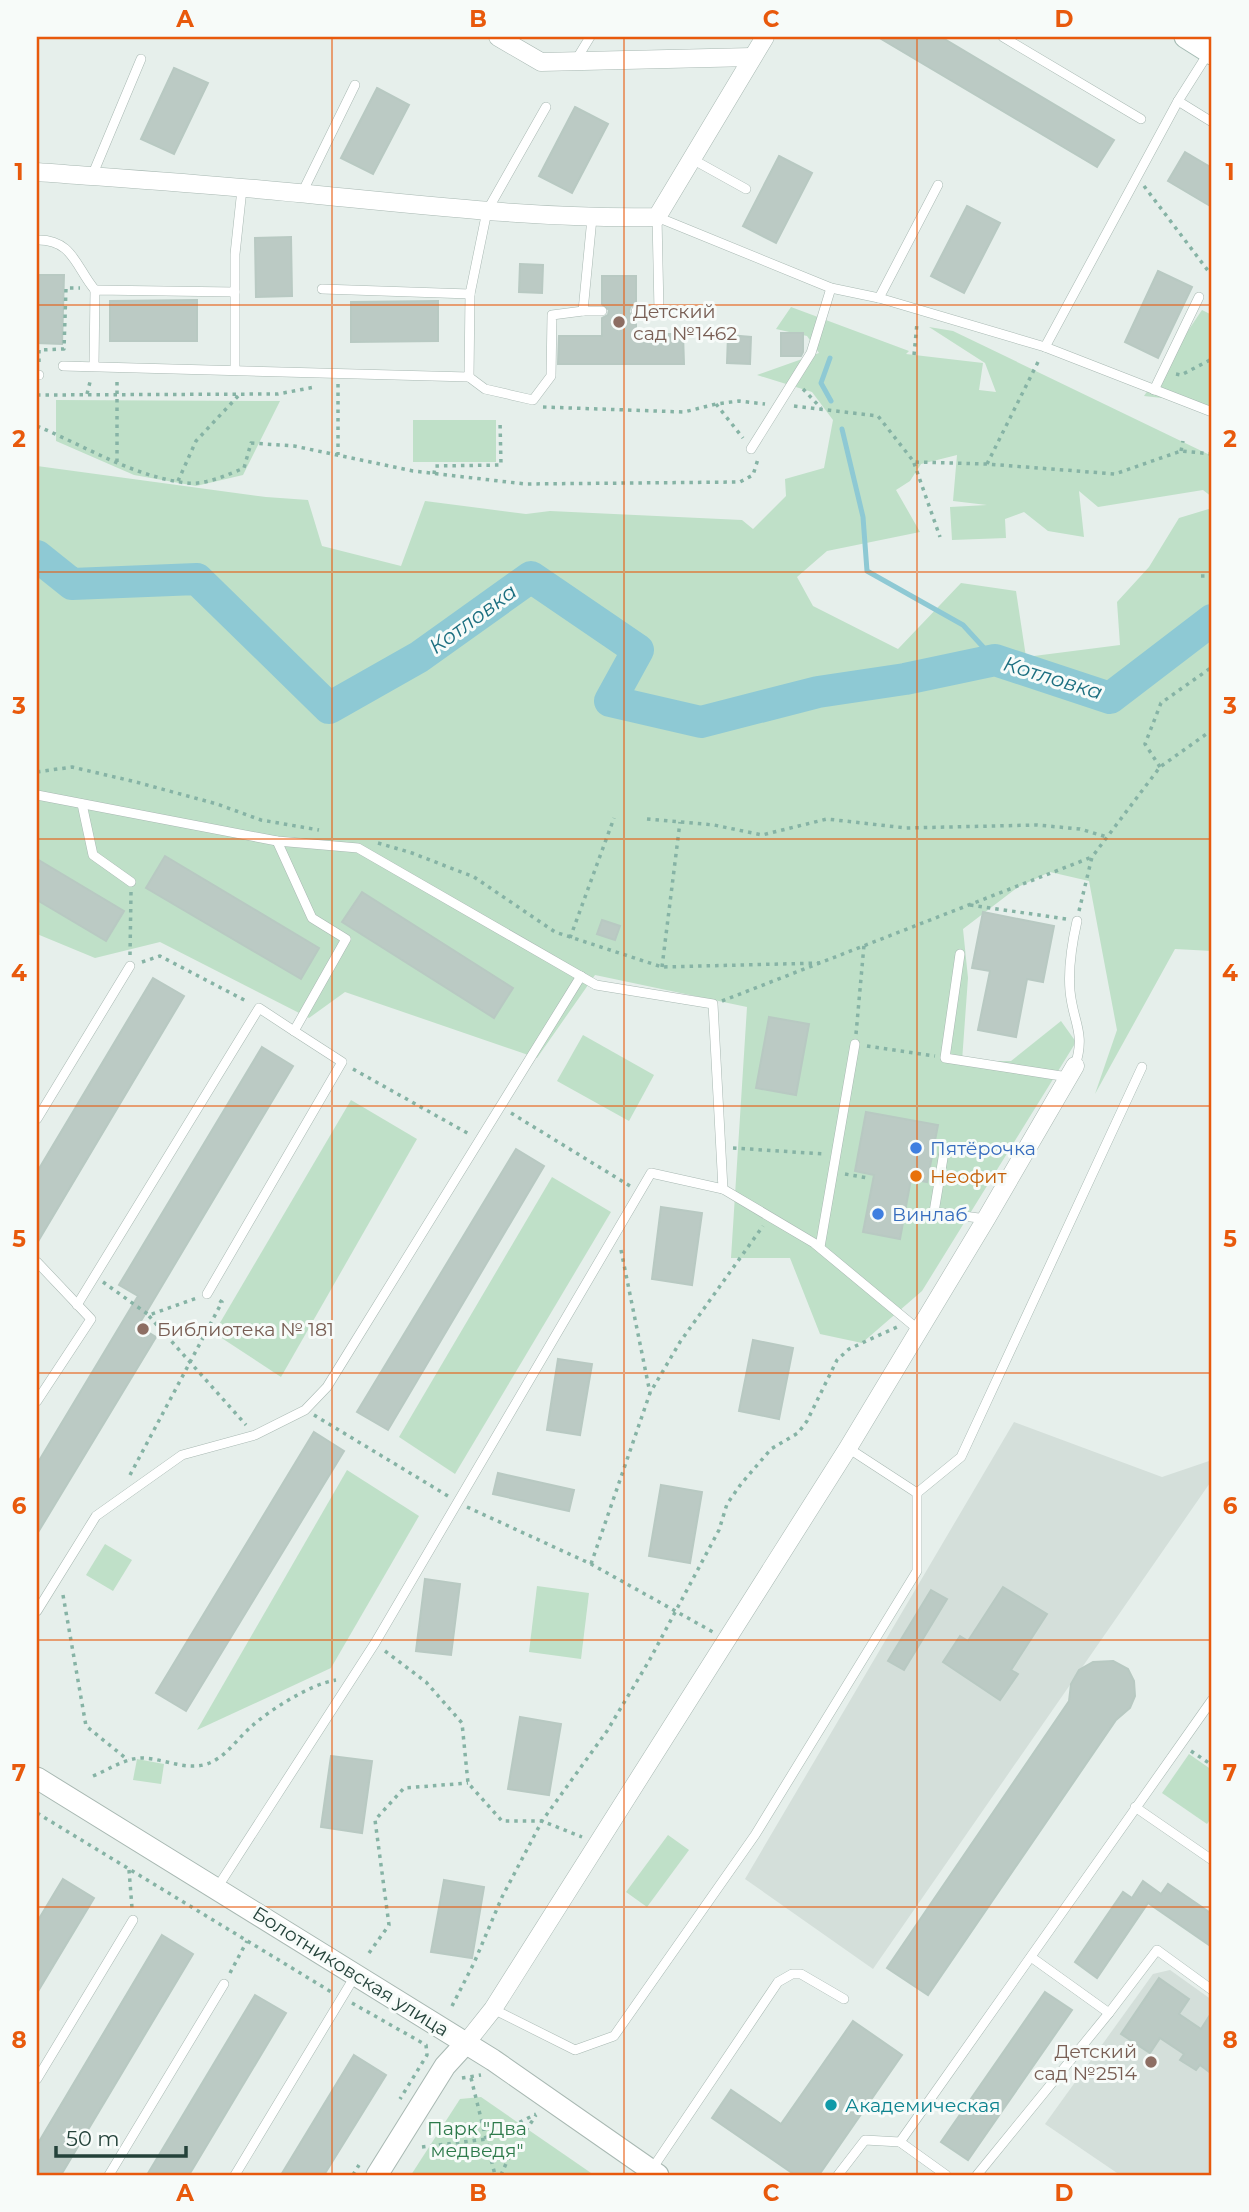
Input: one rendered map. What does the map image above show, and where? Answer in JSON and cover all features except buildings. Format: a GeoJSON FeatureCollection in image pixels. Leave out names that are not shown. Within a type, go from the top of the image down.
{"type":"FeatureCollection","features":[{"type":"Feature","properties":{"kind":"street"},"geometry":{"type":"LineString","coordinates":[[498,37],[541,62],[752,57]]}},
{"type":"Feature","properties":{"kind":"street"},"geometry":{"type":"LineString","coordinates":[[37,172],[487,211],[592,218],[657,217],[765,37]]}},
{"type":"Feature","properties":{"kind":"street"},"geometry":{"type":"LineString","coordinates":[[1185,37],[1210,53]]}},
{"type":"Feature","properties":{"kind":"street"},"geometry":{"type":"LineString","coordinates":[[369,2170],[445,2066],[493,2009],[848,1448],[913,1325],[986,1219],[1071,1071]]}},
{"type":"Feature","properties":{"kind":"street","name":"Болотниковская улица"},"geometry":{"type":"LineString","coordinates":[[37,1778],[466,2043],[655,2173]]}},
{"type":"Feature","properties":{"kind":"lane"},"geometry":{"type":"LineString","coordinates":[[575,62],[590,37]]}},
{"type":"Feature","properties":{"kind":"lane"},"geometry":{"type":"LineString","coordinates":[[1003,37],[1141,119]]}},
{"type":"Feature","properties":{"kind":"lane"},"geometry":{"type":"LineString","coordinates":[[1045,347],[1178,101],[1210,53]]}},
{"type":"Feature","properties":{"kind":"lane"},"geometry":{"type":"LineString","coordinates":[[92,176],[141,59]]}},
{"type":"Feature","properties":{"kind":"lane"},"geometry":{"type":"LineString","coordinates":[[302,193],[355,85]]}},
{"type":"Feature","properties":{"kind":"lane"},"geometry":{"type":"LineString","coordinates":[[1178,101],[1212,122]]}},
{"type":"Feature","properties":{"kind":"lane"},"geometry":{"type":"LineString","coordinates":[[469,377],[470,294],[487,211],[545,107]]}},
{"type":"Feature","properties":{"kind":"lane"},"geometry":{"type":"LineString","coordinates":[[692,159],[746,188]]}},
{"type":"Feature","properties":{"kind":"lane"},"geometry":{"type":"LineString","coordinates":[[879,298],[938,185]]}},
{"type":"Feature","properties":{"kind":"lane"},"geometry":{"type":"LineString","coordinates":[[235,369],[235,254],[242,189]]}},
{"type":"Feature","properties":{"kind":"lane"},"geometry":{"type":"LineString","coordinates":[[636,311],[659,311],[657,217],[831,288],[879,298],[1045,347],[1212,412]]}},
{"type":"Feature","properties":{"kind":"lane"},"geometry":{"type":"LineString","coordinates":[[583,311],[592,218]]}},
{"type":"Feature","properties":{"kind":"lane"},"geometry":{"type":"LineString","coordinates":[[37,240],[49,240],[69,250],[95,290],[94,365]]}},
{"type":"Feature","properties":{"kind":"lane"},"geometry":{"type":"LineString","coordinates":[[751,449],[811,353],[831,288]]}},
{"type":"Feature","properties":{"kind":"lane"},"geometry":{"type":"LineString","coordinates":[[322,289],[470,294]]}},
{"type":"Feature","properties":{"kind":"lane"},"geometry":{"type":"LineString","coordinates":[[95,290],[235,292]]}},
{"type":"Feature","properties":{"kind":"lane"},"geometry":{"type":"LineString","coordinates":[[1154,390],[1199,297]]}},
{"type":"Feature","properties":{"kind":"lane"},"geometry":{"type":"LineString","coordinates":[[63,366],[235,369],[337,377],[469,377],[485,389],[533,400],[551,376],[552,315],[602,311]]}},
{"type":"Feature","properties":{"kind":"lane"},"geometry":{"type":"LineString","coordinates":[[37,795],[276,841],[358,848],[596,985],[713,1004],[723,1189]]}},
{"type":"Feature","properties":{"kind":"lane"},"geometry":{"type":"LineString","coordinates":[[82,804],[93,856],[131,882]]}},
{"type":"Feature","properties":{"kind":"lane"},"geometry":{"type":"LineString","coordinates":[[276,841],[312,918],[346,939],[294,1031]]}},
{"type":"Feature","properties":{"kind":"lane"},"geometry":{"type":"LineString","coordinates":[[960,954],[945,1058],[1071,1071],[1080,1049],[1080,1031],[1070,991],[1072,945],[1077,921]]}},
{"type":"Feature","properties":{"kind":"lane"},"geometry":{"type":"LineString","coordinates":[[37,1119],[130,966]]}},
{"type":"Feature","properties":{"kind":"lane"},"geometry":{"type":"LineString","coordinates":[[37,1611],[96,1516],[182,1455],[255,1435],[305,1410],[327,1387],[581,976]]}},
{"type":"Feature","properties":{"kind":"lane"},"geometry":{"type":"LineString","coordinates":[[78,1305],[259,1008],[342,1062],[207,1294]]}},
{"type":"Feature","properties":{"kind":"lane"},"geometry":{"type":"LineString","coordinates":[[820,1247],[855,1044]]}},
{"type":"Feature","properties":{"kind":"lane"},"geometry":{"type":"LineString","coordinates":[[493,2009],[575,2050],[614,2036],[755,1835],[917,1571],[918,1493],[961,1457],[1142,1067]]}},
{"type":"Feature","properties":{"kind":"lane"},"geometry":{"type":"LineString","coordinates":[[944,1152],[934,1212],[986,1219]]}},
{"type":"Feature","properties":{"kind":"lane"},"geometry":{"type":"LineString","coordinates":[[217,1888],[352,1681],[651,1173],[723,1189],[820,1247],[913,1325]]}},
{"type":"Feature","properties":{"kind":"lane"},"geometry":{"type":"LineString","coordinates":[[37,1262],[91,1319],[38,1396]]}},
{"type":"Feature","properties":{"kind":"lane"},"geometry":{"type":"LineString","coordinates":[[848,1448],[918,1493]]}},
{"type":"Feature","properties":{"kind":"lane"},"geometry":{"type":"LineString","coordinates":[[900,2142],[1212,1700]]}},
{"type":"Feature","properties":{"kind":"lane"},"geometry":{"type":"LineString","coordinates":[[1135,1807],[1212,1860]]}},
{"type":"Feature","properties":{"kind":"lane"},"geometry":{"type":"LineString","coordinates":[[37,2079],[133,1920]]}},
{"type":"Feature","properties":{"kind":"lane"},"geometry":{"type":"LineString","coordinates":[[977,2175],[1157,1950],[1212,1990]]}},
{"type":"Feature","properties":{"kind":"lane"},"geometry":{"type":"LineString","coordinates":[[1031,1957],[1109,2013]]}},
{"type":"Feature","properties":{"kind":"lane"},"geometry":{"type":"LineString","coordinates":[[655,2173],[778,1982],[792,1973],[801,1974],[844,1999]]}},
{"type":"Feature","properties":{"kind":"lane"},"geometry":{"type":"LineString","coordinates":[[235,2175],[356,1974]]}},
{"type":"Feature","properties":{"kind":"lane"},"geometry":{"type":"LineString","coordinates":[[108,2175],[225,1984]]}},
{"type":"Feature","properties":{"kind":"lane"},"geometry":{"type":"LineString","coordinates":[[838,2175],[865,2140],[900,2142],[946,2175]]}},
{"type":"Feature","properties":{"kind":"path"},"geometry":{"type":"LineString","coordinates":[[1137,176],[1212,276]]}},
{"type":"Feature","properties":{"kind":"path"},"geometry":{"type":"LineString","coordinates":[[38,375],[39,350],[64,349],[66,288]]}},
{"type":"Feature","properties":{"kind":"path"},"geometry":{"type":"LineString","coordinates":[[914,355],[918,310]]}},
{"type":"Feature","properties":{"kind":"path"},"geometry":{"type":"LineString","coordinates":[[987,464],[1045,347]]}},
{"type":"Feature","properties":{"kind":"path"},"geometry":{"type":"LineString","coordinates":[[1164,370],[1181,375],[1212,359]]}},
{"type":"Feature","properties":{"kind":"path"},"geometry":{"type":"LineString","coordinates":[[117,366],[117,462]]}},
{"type":"Feature","properties":{"kind":"path"},"geometry":{"type":"LineString","coordinates":[[37,395],[278,394],[337,377],[338,455]]}},
{"type":"Feature","properties":{"kind":"path"},"geometry":{"type":"LineString","coordinates":[[794,380],[821,408]]}},
{"type":"Feature","properties":{"kind":"path"},"geometry":{"type":"LineString","coordinates":[[178,481],[196,441],[240,394]]}},
{"type":"Feature","properties":{"kind":"path"},"geometry":{"type":"LineString","coordinates":[[533,407],[684,412],[739,401],[878,416],[914,462],[940,537]]}},
{"type":"Feature","properties":{"kind":"path"},"geometry":{"type":"LineString","coordinates":[[37,425],[132,469],[189,483],[221,478],[244,468],[251,443],[294,446],[434,474],[525,484],[740,482],[753,475],[758,459],[716,404]]}},
{"type":"Feature","properties":{"kind":"path"},"geometry":{"type":"LineString","coordinates":[[434,474],[435,466],[501,465],[500,421]]}},
{"type":"Feature","properties":{"kind":"path"},"geometry":{"type":"LineString","coordinates":[[1181,452],[1183,441]]}},
{"type":"Feature","properties":{"kind":"path"},"geometry":{"type":"LineString","coordinates":[[914,462],[987,464],[1115,474],[1181,452],[1212,454]]}},
{"type":"Feature","properties":{"kind":"path"},"geometry":{"type":"LineString","coordinates":[[1201,576],[1212,576]]}},
{"type":"Feature","properties":{"kind":"path"},"geometry":{"type":"LineString","coordinates":[[1160,767],[1145,744],[1161,703],[1212,667]]}},
{"type":"Feature","properties":{"kind":"path"},"geometry":{"type":"LineString","coordinates":[[969,905],[1077,921],[1092,857],[1160,767],[1212,730]]}},
{"type":"Feature","properties":{"kind":"path"},"geometry":{"type":"LineString","coordinates":[[570,938],[614,818]]}},
{"type":"Feature","properties":{"kind":"path"},"geometry":{"type":"LineString","coordinates":[[648,819],[714,825],[762,835],[827,819],[906,828],[1037,825],[1080,829],[1107,837]]}},
{"type":"Feature","properties":{"kind":"path"},"geometry":{"type":"LineString","coordinates":[[662,967],[680,822]]}},
{"type":"Feature","properties":{"kind":"path"},"geometry":{"type":"LineString","coordinates":[[713,1004],[1092,857]]}},
{"type":"Feature","properties":{"kind":"path"},"geometry":{"type":"LineString","coordinates":[[131,882],[130,966],[160,956],[259,1008]]}},
{"type":"Feature","properties":{"kind":"path"},"geometry":{"type":"LineString","coordinates":[[864,945],[855,1044],[945,1058]]}},
{"type":"Feature","properties":{"kind":"path"},"geometry":{"type":"LineString","coordinates":[[342,1062],[480,1140]]}},
{"type":"Feature","properties":{"kind":"path"},"geometry":{"type":"LineString","coordinates":[[501,1106],[639,1192]]}},
{"type":"Feature","properties":{"kind":"path"},"geometry":{"type":"LineString","coordinates":[[721,1147],[836,1155]]}},
{"type":"Feature","properties":{"kind":"path"},"geometry":{"type":"LineString","coordinates":[[833,1172],[868,1178]]}},
{"type":"Feature","properties":{"kind":"path"},"geometry":{"type":"LineString","coordinates":[[591,1564],[650,1393],[680,1342],[770,1217]]}},
{"type":"Feature","properties":{"kind":"path"},"geometry":{"type":"LineString","coordinates":[[617,1230],[650,1393]]}},
{"type":"Feature","properties":{"kind":"path"},"geometry":{"type":"LineString","coordinates":[[96,1276],[149,1315],[255,1435]]}},
{"type":"Feature","properties":{"kind":"path"},"geometry":{"type":"LineString","coordinates":[[117,1502],[222,1302],[207,1294],[149,1315]]}},
{"type":"Feature","properties":{"kind":"path"},"geometry":{"type":"LineString","coordinates":[[452,2006],[502,1897],[542,1821],[607,1731],[649,1661],[719,1530],[727,1504],[771,1448],[798,1433],[803,1427],[837,1360],[849,1349],[913,1325]]}},
{"type":"Feature","properties":{"kind":"path"},"geometry":{"type":"LineString","coordinates":[[305,1410],[459,1503],[591,1564],[727,1639]]}},
{"type":"Feature","properties":{"kind":"path"},"geometry":{"type":"LineString","coordinates":[[59,1576],[86,1727],[128,1760]]}},
{"type":"Feature","properties":{"kind":"path"},"geometry":{"type":"LineString","coordinates":[[375,1643],[426,1682],[462,1723],[468,1783],[502,1821],[542,1821],[598,1843]]}},
{"type":"Feature","properties":{"kind":"path"},"geometry":{"type":"LineString","coordinates":[[93,1776],[128,1760],[145,1758],[171,1764],[199,1766],[216,1760],[254,1723],[292,1699],[333,1680],[352,1681]]}},
{"type":"Feature","properties":{"kind":"path"},"geometry":{"type":"LineString","coordinates":[[1181,1744],[1212,1765]]}},
{"type":"Feature","properties":{"kind":"path"},"geometry":{"type":"LineString","coordinates":[[369,1953],[389,1925],[375,1820],[404,1788],[468,1783]]}},
{"type":"Feature","properties":{"kind":"path"},"geometry":{"type":"LineString","coordinates":[[37,1814],[341,1997],[426,2045],[427,2055],[400,2099]]}},
{"type":"Feature","properties":{"kind":"path"},"geometry":{"type":"LineString","coordinates":[[129,1869],[133,1920]]}},
{"type":"Feature","properties":{"kind":"path"},"geometry":{"type":"LineString","coordinates":[[225,1984],[247,1941]]}},
{"type":"Feature","properties":{"kind":"path"},"geometry":{"type":"LineString","coordinates":[[462,2078],[481,2074]]}},
{"type":"Feature","properties":{"kind":"path"},"geometry":{"type":"LineString","coordinates":[[471,2078],[498,2175]]}},
{"type":"Feature","properties":{"kind":"path"},"geometry":{"type":"LineString","coordinates":[[422,2147],[487,2139],[537,2113],[498,2175]]}},
{"type":"Feature","properties":{"kind":"path"},"geometry":{"type":"LineString","coordinates":[[353,2175],[369,2170]]}},
{"type":"Feature","properties":{"kind":"shaded area"},"geometry":{"type":"Polygon","coordinates":[[[1014,1422],[1162,1477],[1212,1460],[1212,1480],[873,1969],[745,1879],[1014,1422]]]}},
{"type":"Feature","properties":{"kind":"shaded area","name":"Детский сад №2514"},"geometry":{"type":"Polygon","coordinates":[[[1170,1970],[1212,2000],[1212,2175],[1120,2175],[1045,2124],[1153,1974],[1170,1970]]]}},
{"type":"Feature","properties":{"kind":"green space"},"geometry":{"type":"Polygon","coordinates":[[[791,307],[909,351],[906,354],[983,363],[979,390],[996,392],[985,363],[929,327],[953,331],[1212,456],[1212,497],[1203,490],[1098,507],[1079,491],[1084,537],[1048,531],[1024,512],[1005,519],[1006,538],[952,540],[950,507],[987,505],[953,501],[957,455],[921,464],[910,481],[896,490],[920,532],[827,551],[797,577],[813,606],[898,649],[961,583],[1016,591],[1026,657],[1120,645],[1117,602],[1149,567],[1179,518],[1212,508],[1212,951],[1175,949],[1095,1094],[1117,1030],[1089,881],[1050,872],[1018,887],[963,929],[968,978],[962,1061],[1011,1061],[1061,1021],[1076,1042],[922,1291],[862,1343],[820,1334],[790,1258],[731,1258],[747,1007],[595,975],[537,1058],[345,992],[309,1018],[160,942],[95,958],[37,934],[37,466],[266,497],[308,500],[322,546],[401,566],[425,501],[526,514],[550,511],[742,520],[753,529],[786,496],[785,479],[824,468],[833,420],[812,392],[757,375],[819,353],[807,336],[776,329],[791,307]]]}},
{"type":"Feature","properties":{"kind":"green space"},"geometry":{"type":"Polygon","coordinates":[[[1202,310],[1212,315],[1212,407],[1198,402],[1144,396],[1202,310]]]}},
{"type":"Feature","properties":{"kind":"green space"},"geometry":{"type":"Polygon","coordinates":[[[56,400],[280,401],[243,475],[196,486],[134,475],[56,441],[56,400]]]}},
{"type":"Feature","properties":{"kind":"green space"},"geometry":{"type":"Polygon","coordinates":[[[413,420],[496,420],[496,462],[413,462],[413,420]]]}},
{"type":"Feature","properties":{"kind":"green space"},"geometry":{"type":"Polygon","coordinates":[[[583,1035],[654,1075],[629,1121],[557,1081],[583,1035]]]}},
{"type":"Feature","properties":{"kind":"green space"},"geometry":{"type":"Polygon","coordinates":[[[351,1100],[417,1139],[281,1377],[214,1333],[351,1100]]]}},
{"type":"Feature","properties":{"kind":"green space"},"geometry":{"type":"Polygon","coordinates":[[[552,1177],[611,1212],[455,1474],[399,1437],[552,1177]]]}},
{"type":"Feature","properties":{"kind":"green space"},"geometry":{"type":"Polygon","coordinates":[[[347,1470],[419,1516],[331,1668],[197,1730],[347,1470]]]}},
{"type":"Feature","properties":{"kind":"green space"},"geometry":{"type":"Polygon","coordinates":[[[105,1544],[132,1560],[113,1591],[86,1575],[105,1544]]]}},
{"type":"Feature","properties":{"kind":"green space"},"geometry":{"type":"Polygon","coordinates":[[[537,1586],[589,1593],[581,1659],[529,1652],[537,1586]]]}},
{"type":"Feature","properties":{"kind":"green space"},"geometry":{"type":"Polygon","coordinates":[[[1189,1754],[1212,1770],[1212,1817],[1207,1824],[1162,1793],[1189,1754]]]}},
{"type":"Feature","properties":{"kind":"green space"},"geometry":{"type":"Polygon","coordinates":[[[137,1759],[164,1764],[161,1784],[133,1780],[137,1759]]]}},
{"type":"Feature","properties":{"kind":"green space"},"geometry":{"type":"Polygon","coordinates":[[[668,1835],[689,1850],[647,1907],[626,1892],[668,1835]]]}},
{"type":"Feature","properties":{"kind":"green space","name":"Парк \"Два медведя\""},"geometry":{"type":"Polygon","coordinates":[[[481,2097],[594,2175],[411,2175],[460,2099],[481,2097]]]}},
{"type":"Feature","properties":{"kind":"waterway"},"geometry":{"type":"LineString","coordinates":[[830,358],[821,383],[831,401]]}},
{"type":"Feature","properties":{"kind":"waterway"},"geometry":{"type":"LineString","coordinates":[[842,429],[863,517],[867,571],[963,625],[995,660]]}},
{"type":"Feature","properties":{"kind":"waterway","name":"Котловка"},"geometry":{"type":"LineString","coordinates":[[37,556],[72,584],[197,579],[329,708],[419,657],[531,577],[638,650],[610,701],[701,722],[818,692],[905,679],[995,660],[1110,698],[1212,620]]}},
{"type":"Feature","properties":{"kind":"place","name":"Детский сад №1462"},"geometry":{"type":"Point","coordinates":[619,322]}},
{"type":"Feature","properties":{"kind":"place","name":"Пятёрочка"},"geometry":{"type":"Point","coordinates":[916,1148]}},
{"type":"Feature","properties":{"kind":"place","name":"Неофит"},"geometry":{"type":"Point","coordinates":[916,1176]}},
{"type":"Feature","properties":{"kind":"place","name":"Винлаб"},"geometry":{"type":"Point","coordinates":[878,1214]}},
{"type":"Feature","properties":{"kind":"place","name":"Библиотека № 181"},"geometry":{"type":"Point","coordinates":[143,1329]}},
{"type":"Feature","properties":{"kind":"place","name":"Детский сад №2514"},"geometry":{"type":"Point","coordinates":[1151,2062]}},
{"type":"Feature","properties":{"kind":"place","name":"Академическая"},"geometry":{"type":"Point","coordinates":[831,2105]}}]}
